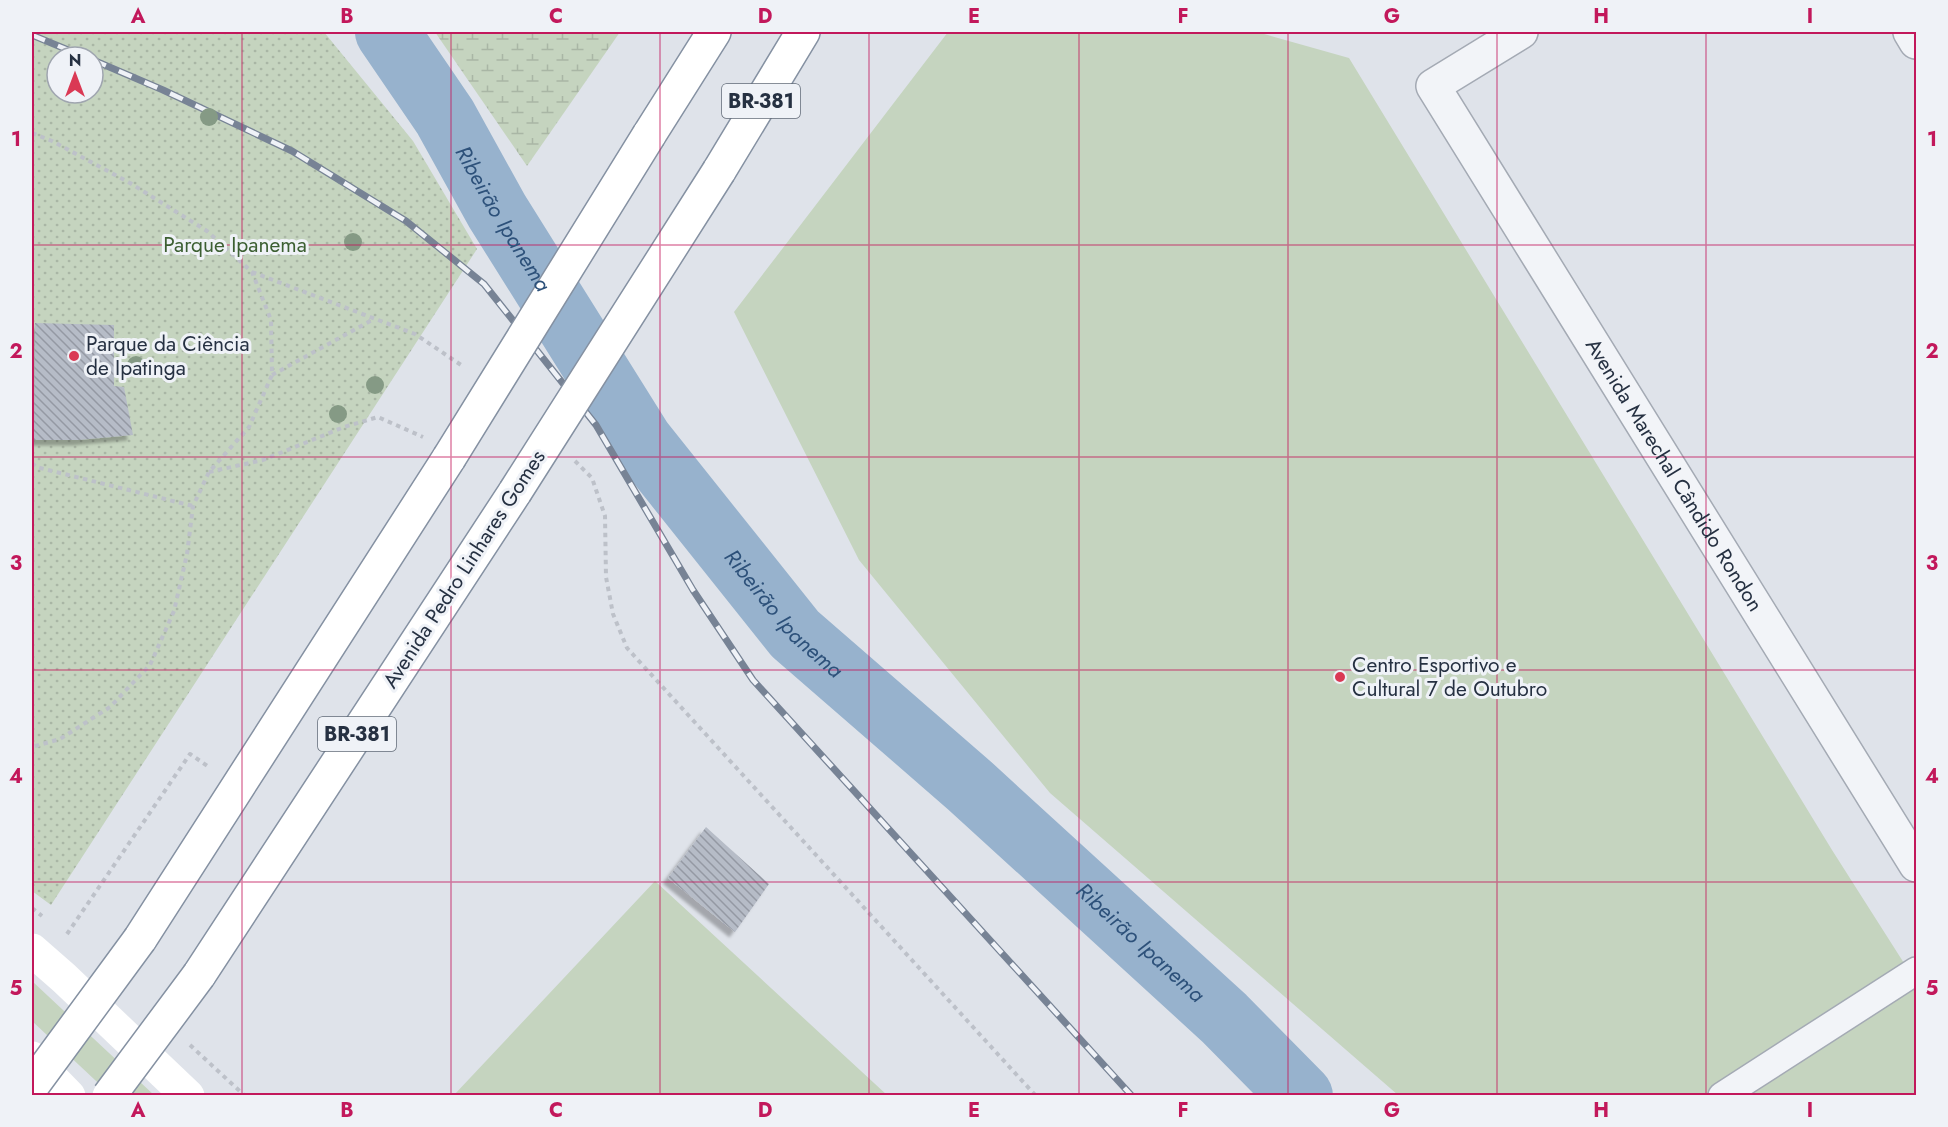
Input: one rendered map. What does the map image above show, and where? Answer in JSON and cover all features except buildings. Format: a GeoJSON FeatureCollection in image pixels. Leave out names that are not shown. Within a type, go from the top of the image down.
{"type":"FeatureCollection","features":[{"type":"Feature","properties":{"kind":"main road","name":"BR-381"},"geometry":{"type":"LineString","coordinates":[[32,1086],[140,939],[438,449],[649,135],[714,32]]}},
{"type":"Feature","properties":{"kind":"main road","name":"Avenida Pedro Linhares Gomes"},"geometry":{"type":"LineString","coordinates":[[109,1095],[199,975],[515,492],[719,171],[803,32]]}},
{"type":"Feature","properties":{"kind":"main road"},"geometry":{"type":"LineString","coordinates":[[32,950],[188,1095]]}},
{"type":"Feature","properties":{"kind":"main road"},"geometry":{"type":"LineString","coordinates":[[32,1058],[69,1095]]}},
{"type":"Feature","properties":{"kind":"street","name":"Avenida Marechal Cândido Rondon"},"geometry":{"type":"LineString","coordinates":[[1521,32],[1433,86],[1917,865]]}},
{"type":"Feature","properties":{"kind":"street"},"geometry":{"type":"LineString","coordinates":[[1910,32],[1917,42]]}},
{"type":"Feature","properties":{"kind":"street"},"geometry":{"type":"LineString","coordinates":[[1722,1095],[1917,971]]}},
{"type":"Feature","properties":{"kind":"path"},"geometry":{"type":"LineString","coordinates":[[32,133],[52,141],[130,183],[198,225],[252,272],[415,334],[465,368]]}},
{"type":"Feature","properties":{"kind":"path"},"geometry":{"type":"LineString","coordinates":[[32,747],[60,739],[110,707],[150,665],[174,611],[187,554],[193,506],[209,472],[249,427],[272,375],[271,320],[252,272]]}},
{"type":"Feature","properties":{"kind":"path"},"geometry":{"type":"LineString","coordinates":[[272,375],[374,319]]}},
{"type":"Feature","properties":{"kind":"path"},"geometry":{"type":"LineString","coordinates":[[209,472],[263,460],[344,427],[378,417],[411,431],[438,449]]}},
{"type":"Feature","properties":{"kind":"path"},"geometry":{"type":"LineString","coordinates":[[569,455],[592,478],[604,516],[606,577],[612,614],[627,648],[1036,1095]]}},
{"type":"Feature","properties":{"kind":"path"},"geometry":{"type":"LineString","coordinates":[[32,463],[36,467],[193,506]]}},
{"type":"Feature","properties":{"kind":"path"},"geometry":{"type":"LineString","coordinates":[[66,935],[190,754],[215,771]]}},
{"type":"Feature","properties":{"kind":"green space","name":"Parque Ipanema"},"geometry":{"type":"Polygon","coordinates":[[[32,32],[324,32],[413,141],[477,249],[51,905],[32,891],[32,32]]]}},
{"type":"Feature","properties":{"kind":"green space"},"geometry":{"type":"Polygon","coordinates":[[[435,32],[620,32],[527,166],[435,32]]]}},
{"type":"Feature","properties":{"kind":"green space","name":"Centro Esportivo e Cultural 7 de Outubro"},"geometry":{"type":"Polygon","coordinates":[[[948,32],[1257,32],[1349,58],[1832,850],[1916,982],[1916,1095],[1398,1095],[1050,793],[859,560],[734,312],[948,32]]]}},
{"type":"Feature","properties":{"kind":"green space"},"geometry":{"type":"Polygon","coordinates":[[[655,881],[887,1095],[454,1095],[655,881]]]}},
{"type":"Feature","properties":{"kind":"green space"},"geometry":{"type":"Polygon","coordinates":[[[32,981],[154,1095],[111,1095],[32,1021],[32,981]]]}},
{"type":"Feature","properties":{"kind":"waterway","name":"Ribeirão Ipanema"},"geometry":{"type":"LineString","coordinates":[[387,32],[445,117],[497,211],[641,441],[795,634],[970,786],[1224,1018],[1301,1096]]}},
{"type":"Feature","properties":{"kind":"railway"},"geometry":{"type":"LineString","coordinates":[[32,35],[56,45]]}},
{"type":"Feature","properties":{"kind":"railway"},"geometry":{"type":"LineString","coordinates":[[105,65],[292,151],[406,221],[484,284],[596,425],[693,590],[753,680],[1132,1096]]}},
{"type":"Feature","properties":{"kind":"place","name":"Parque da Ciência de Ipatinga"},"geometry":{"type":"Point","coordinates":[74,356]}},
{"type":"Feature","properties":{"kind":"place","name":"Centro Esportivo e Cultural 7 de Outubro"},"geometry":{"type":"Point","coordinates":[1340,677]}}]}
